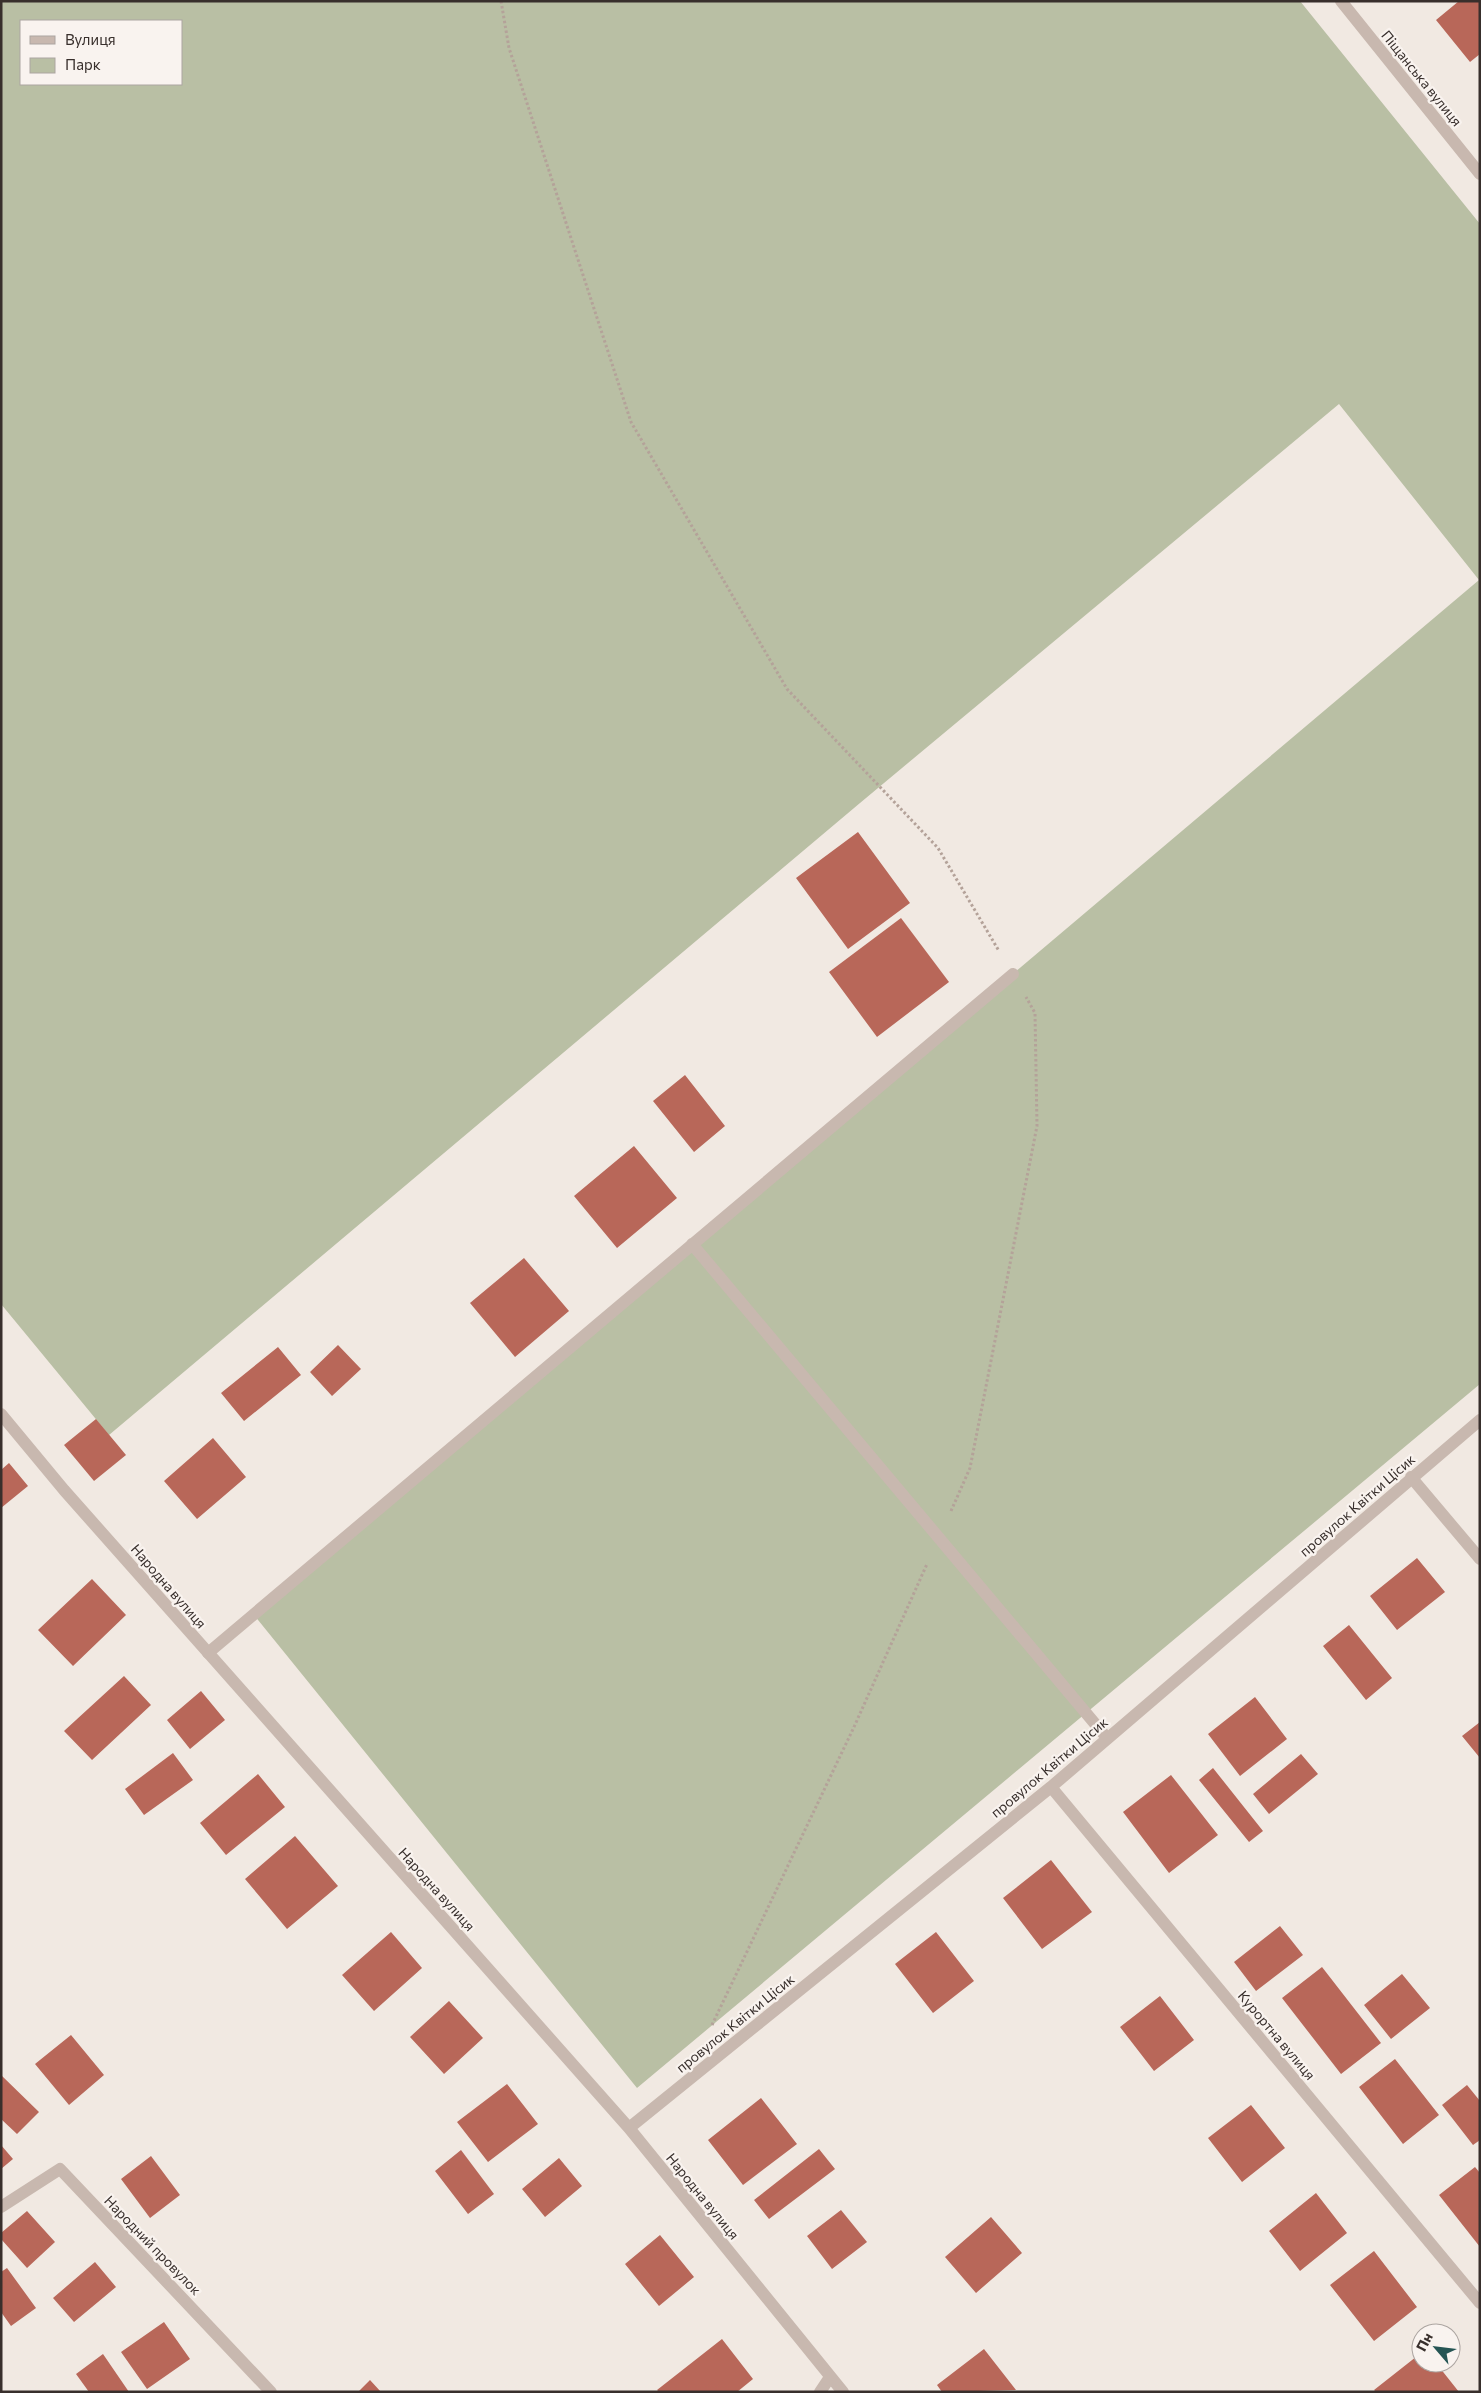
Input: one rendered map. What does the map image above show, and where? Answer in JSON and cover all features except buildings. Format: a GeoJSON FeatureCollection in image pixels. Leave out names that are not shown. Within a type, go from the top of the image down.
{"type":"FeatureCollection","features":[{"type":"Feature","properties":{"kind":"street","name":"Піщанська вулиця"},"geometry":{"type":"LineString","coordinates":[[1341,1],[1480,174]]}},
{"type":"Feature","properties":{"kind":"street"},"geometry":{"type":"LineString","coordinates":[[208,1653],[1013,974]]}},
{"type":"Feature","properties":{"kind":"street"},"geometry":{"type":"LineString","coordinates":[[692,1244],[1107,1738]]}},
{"type":"Feature","properties":{"kind":"street","name":"Народна вулиця"},"geometry":{"type":"LineString","coordinates":[[1,1414],[64,1490],[629,2128],[842,2392]]}},
{"type":"Feature","properties":{"kind":"street","name":"провулок Квітки Цісик"},"geometry":{"type":"LineString","coordinates":[[629,2128],[1051,1787],[1411,1477],[1480,1420]]}},
{"type":"Feature","properties":{"kind":"street"},"geometry":{"type":"LineString","coordinates":[[1411,1477],[1480,1560]]}},
{"type":"Feature","properties":{"kind":"street","name":"Курортна вулиця"},"geometry":{"type":"LineString","coordinates":[[1051,1787],[1480,2303]]}},
{"type":"Feature","properties":{"kind":"street","name":"Народний провулок"},"geometry":{"type":"LineString","coordinates":[[1,2207],[60,2170],[271,2392]]}},
{"type":"Feature","properties":{"kind":"street"},"geometry":{"type":"LineString","coordinates":[[820,2392],[830,2377]]}},
{"type":"Feature","properties":{"kind":"path"},"geometry":{"type":"LineString","coordinates":[[501,1],[509,48],[631,422],[787,690],[938,848],[1035,1013],[1037,1126],[970,1468],[854,1727],[710,2029]]}},
{"type":"Feature","properties":{"kind":"green space"},"geometry":{"type":"Polygon","coordinates":[[[1,1],[1300,1],[1480,224],[1480,1384],[637,2088],[254,1615],[1479,580],[1339,404],[860,803],[109,1435],[1,1304],[1,1]]]}}]}
